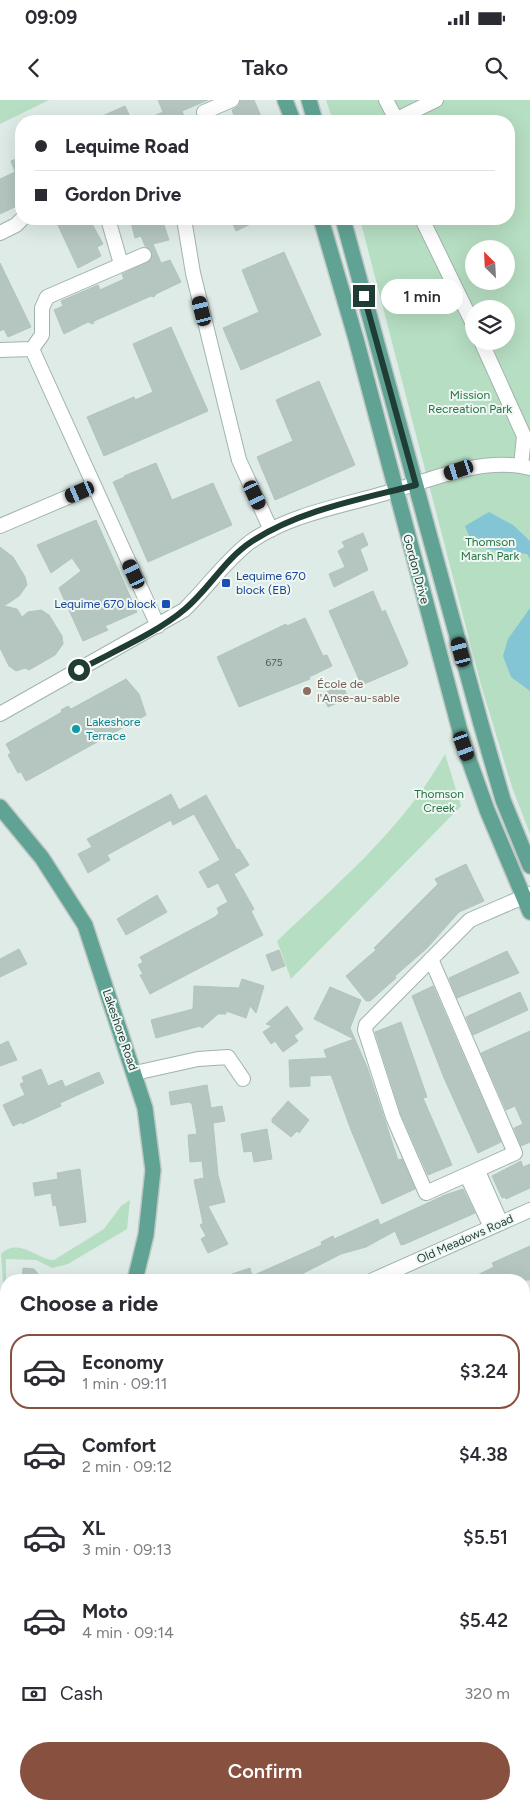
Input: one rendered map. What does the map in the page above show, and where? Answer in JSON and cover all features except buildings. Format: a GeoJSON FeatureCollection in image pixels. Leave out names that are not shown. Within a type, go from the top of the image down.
{"type":"FeatureCollection","features":[{"type":"Feature","properties":{"kind":"main road"},"geometry":{"type":"LineString","coordinates":[[286,100],[291,115]]}},
{"type":"Feature","properties":{"kind":"main road"},"geometry":{"type":"LineString","coordinates":[[309,100],[314,115]]}},
{"type":"Feature","properties":{"kind":"main road","name":"Gordon Drive"},"geometry":{"type":"LineString","coordinates":[[323,225],[356,339],[464,746],[487,810],[527,895],[530,912]]}},
{"type":"Feature","properties":{"kind":"main road","name":"Gordon Drive"},"geometry":{"type":"LineString","coordinates":[[345,225],[503,800],[530,866]]}},
{"type":"Feature","properties":{"kind":"main road","name":"Lakeshore Road"},"geometry":{"type":"LineString","coordinates":[[0,807],[42,858],[85,926],[135,1073],[145,1108],[153,1170],[146,1235],[136,1274]]}},
{"type":"Feature","properties":{"kind":"street"},"geometry":{"type":"LineString","coordinates":[[205,115],[204,112],[232,100]]}},
{"type":"Feature","properties":{"kind":"street"},"geometry":{"type":"LineString","coordinates":[[386,100],[392,115]]}},
{"type":"Feature","properties":{"kind":"street"},"geometry":{"type":"LineString","coordinates":[[407,115],[436,100]]}},
{"type":"Feature","properties":{"kind":"street"},"geometry":{"type":"LineString","coordinates":[[0,233],[16,225]]}},
{"type":"Feature","properties":{"kind":"street"},"geometry":{"type":"LineString","coordinates":[[110,225],[121,264]]}},
{"type":"Feature","properties":{"kind":"street"},"geometry":{"type":"LineString","coordinates":[[185,225],[193,273],[239,460],[271,530]]}},
{"type":"Feature","properties":{"kind":"street"},"geometry":{"type":"LineString","coordinates":[[425,225],[465,307]]}},
{"type":"Feature","properties":{"kind":"street"},"geometry":{"type":"LineString","coordinates":[[32,349],[42,335],[42,308],[47,297],[144,255]]}},
{"type":"Feature","properties":{"kind":"street"},"geometry":{"type":"LineString","coordinates":[[0,350],[32,349]]}},
{"type":"Feature","properties":{"kind":"street"},"geometry":{"type":"LineString","coordinates":[[32,349],[158,626]]}},
{"type":"Feature","properties":{"kind":"street"},"geometry":{"type":"LineString","coordinates":[[0,714],[184,610],[250,542],[271,530],[299,518],[416,485],[459,470],[502,465],[526,467],[524,436],[485,350]]}},
{"type":"Feature","properties":{"kind":"street"},"geometry":{"type":"LineString","coordinates":[[0,526],[94,486]]}},
{"type":"Feature","properties":{"kind":"street"},"geometry":{"type":"LineString","coordinates":[[431,959],[515,1153],[472,1174],[426,1193],[393,1117],[364,1030],[366,1025],[431,959],[470,920],[527,895]]}},
{"type":"Feature","properties":{"kind":"street"},"geometry":{"type":"LineString","coordinates":[[135,1073],[198,1058],[228,1057],[243,1079]]}},
{"type":"Feature","properties":{"kind":"street"},"geometry":{"type":"LineString","coordinates":[[472,1174],[496,1225]]}},
{"type":"Feature","properties":{"kind":"street","name":"Old Meadows Road"},"geometry":{"type":"LineString","coordinates":[[386,1274],[530,1210]]}},
{"type":"Feature","properties":{"kind":"green space"},"geometry":{"type":"Polygon","coordinates":[[[0,100],[49,100],[15,115],[0,124],[0,100]]]}},
{"type":"Feature","properties":{"kind":"green space","name":"Mission Recreation Park"},"geometry":{"type":"Polygon","coordinates":[[[326,100],[530,100],[530,834],[512,787],[481,685],[362,225],[515,225],[515,115],[331,115],[326,100]]]}},
{"type":"Feature","properties":{"kind":"green space","name":"Thomson Creek"},"geometry":{"type":"Polygon","coordinates":[[[445,754],[461,806],[291,979],[277,941],[347,876],[390,831],[428,781],[445,754]]]}},
{"type":"Feature","properties":{"kind":"green space"},"geometry":{"type":"Polygon","coordinates":[[[130,1200],[127,1229],[68,1264],[52,1268],[36,1260],[6,1259],[6,1274],[2,1274],[1,1254],[8,1249],[22,1248],[54,1260],[104,1229],[121,1206],[130,1200]]]}},
{"type":"Feature","properties":{"kind":"water"},"geometry":{"type":"Polygon","coordinates":[[[489,512],[513,525],[530,541],[530,559],[527,554],[488,549],[471,541],[465,526],[489,512]]]}},
{"type":"Feature","properties":{"kind":"water"},"geometry":{"type":"Polygon","coordinates":[[[530,608],[530,691],[511,677],[503,656],[508,639],[530,608]]]}},
{"type":"Feature","properties":{"kind":"place","name":"Lequime 670 block (EB)"},"geometry":{"type":"Point","coordinates":[226,583]}},
{"type":"Feature","properties":{"kind":"place","name":"Lequime 670 block"},"geometry":{"type":"Point","coordinates":[166,604]}},
{"type":"Feature","properties":{"kind":"place","name":"École de l'Anse-au-sable"},"geometry":{"type":"Point","coordinates":[307,691]}},
{"type":"Feature","properties":{"kind":"place","name":"Lakeshore Terrace"},"geometry":{"type":"Point","coordinates":[76,729]}},
{"type":"Feature","properties":{"kind":"route"},"geometry":{"type":"LineString","coordinates":[[79,670],[184,610],[203,592],[232,558],[250,542],[271,530],[299,518],[416,485],[364,296]]}},
{"type":"Feature","properties":{"kind":"park label","name":"Thomson Marsh Park"},"geometry":{"type":"Point","coordinates":[490,549]}}]}
